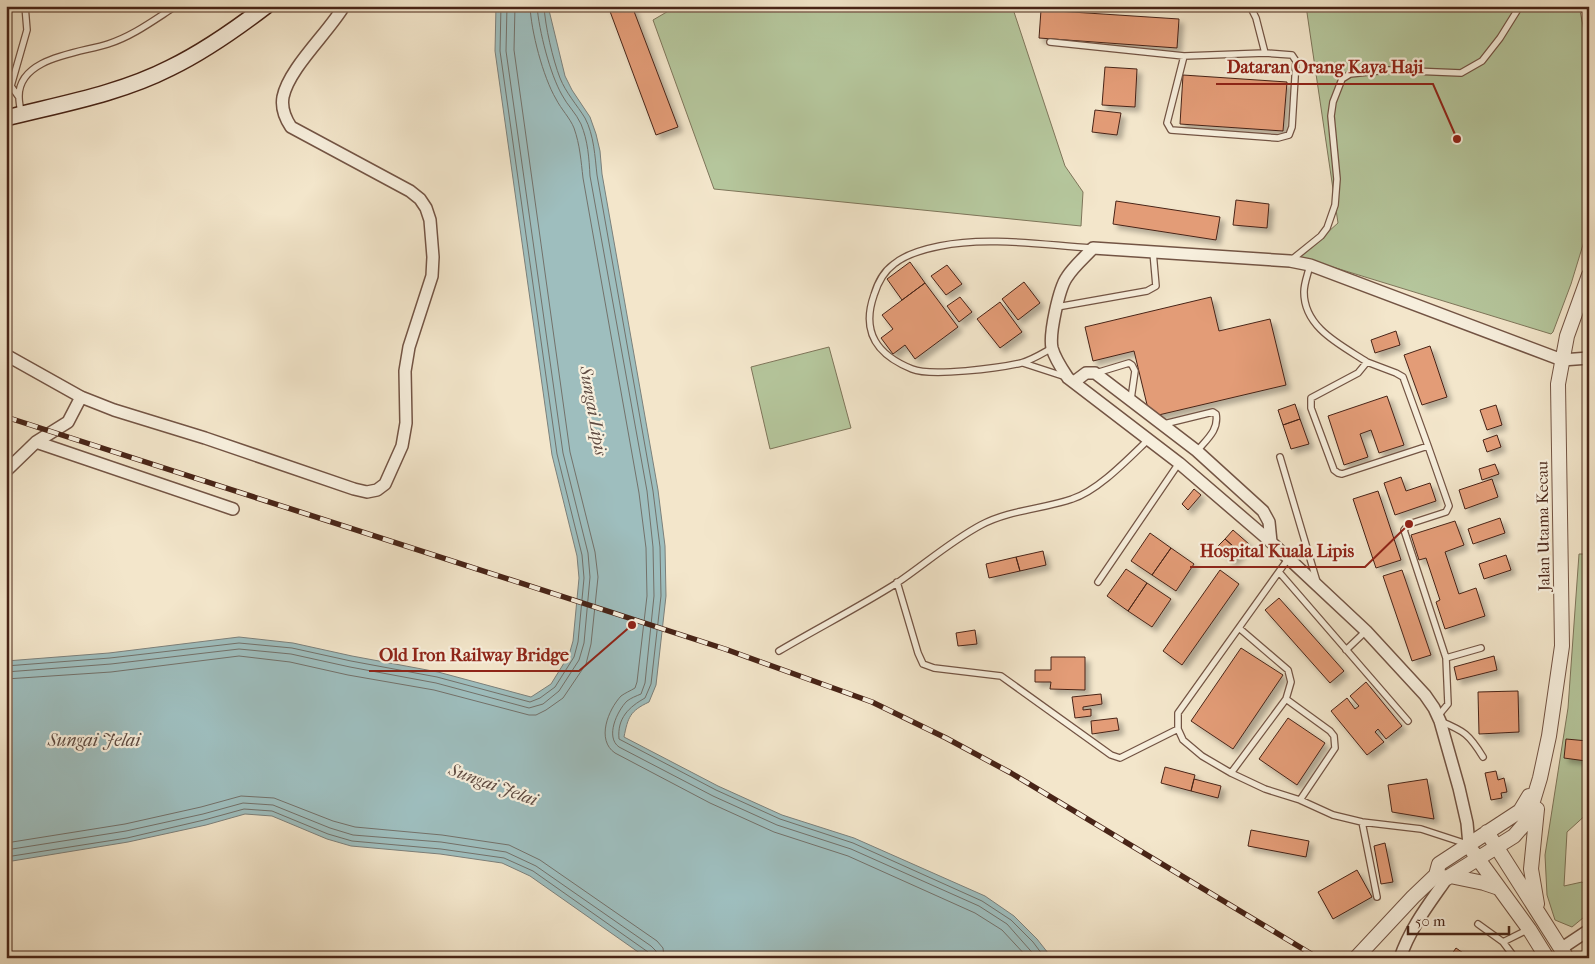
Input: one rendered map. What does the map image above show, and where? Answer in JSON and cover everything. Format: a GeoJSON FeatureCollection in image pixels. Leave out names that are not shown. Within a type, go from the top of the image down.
{"type":"FeatureCollection","features":[{"type":"Feature","properties":{"kind":"main road"},"geometry":{"type":"LineString","coordinates":[[14,116],[110,91],[170,69],[226,36],[266,6]]}},
{"type":"Feature","properties":{"kind":"street"},"geometry":{"type":"LineString","coordinates":[[6,355],[81,397],[114,410],[205,438],[354,489],[367,492],[377,490],[385,484],[402,446],[406,423],[405,371],[409,347],[432,276],[433,256],[430,220],[426,208],[420,199],[410,191],[291,127],[283,109],[283,99],[287,85],[300,64],[335,21],[344,6]]}},
{"type":"Feature","properties":{"kind":"street"},"geometry":{"type":"LineString","coordinates":[[1547,958],[1529,929],[1468,845],[1467,823],[1439,718],[1425,696],[1366,631],[1319,586],[1288,560],[1271,542],[1179,463],[1071,380],[1062,370],[1052,348],[1051,339],[1062,287],[1067,276],[1094,248],[1290,261],[1310,265],[1562,360],[1589,358]]}},
{"type":"Feature","properties":{"kind":"street","name":"Jalan Utama Kecau"},"geometry":{"type":"LineString","coordinates":[[1540,778],[1550,736],[1562,646],[1558,384],[1572,322],[1589,275]]}},
{"type":"Feature","properties":{"kind":"street"},"geometry":{"type":"LineString","coordinates":[[1071,380],[1086,373],[1095,373],[1197,451],[1264,511],[1269,522],[1271,542]]}},
{"type":"Feature","properties":{"kind":"street"},"geometry":{"type":"LineString","coordinates":[[8,468],[36,442],[68,422],[81,397]]}},
{"type":"Feature","properties":{"kind":"street"},"geometry":{"type":"LineString","coordinates":[[36,442],[233,509]]}},
{"type":"Feature","properties":{"kind":"street"},"geometry":{"type":"LineString","coordinates":[[1444,877],[1439,864],[1520,811],[1540,778]]}},
{"type":"Feature","properties":{"kind":"street"},"geometry":{"type":"LineString","coordinates":[[1356,958],[1413,896],[1514,836],[1527,821],[1540,778]]}},
{"type":"Feature","properties":{"kind":"street"},"geometry":{"type":"LineString","coordinates":[[1538,910],[1531,869],[1540,778]]}},
{"type":"Feature","properties":{"kind":"street"},"geometry":{"type":"LineString","coordinates":[[1467,823],[1487,832],[1564,953],[1589,930]]}},
{"type":"Feature","properties":{"kind":"street"},"geometry":{"type":"LineString","coordinates":[[1444,877],[1484,883],[1499,888]]}},
{"type":"Feature","properties":{"kind":"street"},"geometry":{"type":"LineString","coordinates":[[1400,958],[1408,937],[1444,877]]}},
{"type":"Feature","properties":{"kind":"lane"},"geometry":{"type":"LineString","coordinates":[[18,96],[11,86],[27,30],[25,6]]}},
{"type":"Feature","properties":{"kind":"lane"},"geometry":{"type":"LineString","coordinates":[[14,116],[22,82],[35,67],[47,61],[108,44],[132,34],[176,6]]}},
{"type":"Feature","properties":{"kind":"lane"},"geometry":{"type":"LineString","coordinates":[[1250,6],[1256,18],[1266,53]]}},
{"type":"Feature","properties":{"kind":"lane"},"geometry":{"type":"LineString","coordinates":[[1290,261],[1321,236],[1327,228],[1335,205],[1337,179],[1331,116],[1333,102],[1342,79],[1350,74],[1388,70],[1461,73],[1482,61],[1500,38],[1520,6]]}},
{"type":"Feature","properties":{"kind":"lane"},"geometry":{"type":"LineString","coordinates":[[1050,42],[1184,56],[1292,54],[1296,61],[1292,127],[1289,135],[1278,138],[1171,130],[1167,123],[1184,56]]}},
{"type":"Feature","properties":{"kind":"lane"},"geometry":{"type":"LineString","coordinates":[[1052,348],[1023,363],[963,371],[927,372],[913,370],[885,354],[877,344],[870,330],[868,312],[879,280],[894,263],[905,257],[938,246],[982,241],[1094,248]]}},
{"type":"Feature","properties":{"kind":"lane"},"geometry":{"type":"LineString","coordinates":[[1057,307],[1147,291],[1156,286],[1153,252]]}},
{"type":"Feature","properties":{"kind":"lane"},"geometry":{"type":"LineString","coordinates":[[1310,265],[1304,291],[1306,306],[1322,332],[1367,362],[1396,372],[1403,377],[1428,446],[1449,506],[1446,512],[1409,524],[1404,530],[1446,658],[1448,704],[1439,718],[1466,734],[1483,757]]}},
{"type":"Feature","properties":{"kind":"lane"},"geometry":{"type":"LineString","coordinates":[[1367,362],[1358,373],[1311,398],[1311,408],[1334,470],[1342,474],[1428,446]]}},
{"type":"Feature","properties":{"kind":"lane"},"geometry":{"type":"LineString","coordinates":[[1023,363],[1071,380]]}},
{"type":"Feature","properties":{"kind":"lane"},"geometry":{"type":"LineString","coordinates":[[1095,373],[1129,363],[1132,365],[1134,371],[1131,399]]}},
{"type":"Feature","properties":{"kind":"lane"},"geometry":{"type":"LineString","coordinates":[[1163,424],[1213,412],[1216,414],[1216,427],[1197,451]]}},
{"type":"Feature","properties":{"kind":"lane"},"geometry":{"type":"LineString","coordinates":[[779,651],[897,582],[983,524],[1006,516],[1074,499],[1092,489],[1122,465],[1149,439]]}},
{"type":"Feature","properties":{"kind":"lane"},"geometry":{"type":"LineString","coordinates":[[1280,457],[1319,586]]}},
{"type":"Feature","properties":{"kind":"lane"},"geometry":{"type":"LineString","coordinates":[[1098,582],[1179,463]]}},
{"type":"Feature","properties":{"kind":"lane"},"geometry":{"type":"LineString","coordinates":[[1288,560],[1178,713],[1178,729],[1183,740],[1202,756],[1231,773],[1265,789],[1300,800],[1333,815],[1362,822],[1421,829],[1468,845]]}},
{"type":"Feature","properties":{"kind":"lane"},"geometry":{"type":"LineString","coordinates":[[1279,572],[1408,721]]}},
{"type":"Feature","properties":{"kind":"lane"},"geometry":{"type":"LineString","coordinates":[[897,582],[923,664],[934,668],[1001,676],[1111,755],[1120,758],[1178,729]]}},
{"type":"Feature","properties":{"kind":"lane"},"geometry":{"type":"LineString","coordinates":[[1231,773],[1286,700],[1291,682],[1288,670],[1239,628]]}},
{"type":"Feature","properties":{"kind":"lane"},"geometry":{"type":"LineString","coordinates":[[1346,650],[1366,631]]}},
{"type":"Feature","properties":{"kind":"lane"},"geometry":{"type":"LineString","coordinates":[[1446,658],[1480,648]]}},
{"type":"Feature","properties":{"kind":"lane"},"geometry":{"type":"LineString","coordinates":[[1286,700],[1330,731],[1334,736],[1334,748],[1300,800]]}},
{"type":"Feature","properties":{"kind":"lane"},"geometry":{"type":"LineString","coordinates":[[1362,822],[1377,898]]}},
{"type":"Feature","properties":{"kind":"lane"},"geometry":{"type":"LineString","coordinates":[[1478,924],[1503,942],[1515,958]]}},
{"type":"Feature","properties":{"kind":"lane"},"geometry":{"type":"LineString","coordinates":[[1503,942],[1529,929]]}},
{"type":"Feature","properties":{"kind":"green space"},"geometry":{"type":"Polygon","coordinates":[[[677,6],[1012,6],[1065,166],[1083,192],[1081,226],[714,189],[653,20],[677,6]]]}},
{"type":"Feature","properties":{"kind":"green space"},"geometry":{"type":"Polygon","coordinates":[[[1306,6],[1579,6],[1589,55],[1589,225],[1571,284],[1551,334],[1300,257],[1338,223],[1306,6]]]}},
{"type":"Feature","properties":{"kind":"green space"},"geometry":{"type":"Polygon","coordinates":[[[829,347],[851,428],[770,449],[751,367],[829,347]]]}},
{"type":"Feature","properties":{"kind":"green space"},"geometry":{"type":"Polygon","coordinates":[[[1579,554],[1589,554],[1589,812],[1567,832],[1564,886],[1582,882],[1589,888],[1589,913],[1572,927],[1555,920],[1547,895],[1545,855],[1568,708],[1579,554]]]}},
{"type":"Feature","properties":{"kind":"water"},"geometry":{"type":"Polygon","coordinates":[[[496,6],[548,6],[565,76],[590,117],[600,151],[602,174],[658,490],[665,546],[666,596],[656,685],[649,702],[638,708],[631,715],[624,737],[718,786],[782,815],[854,838],[985,896],[1014,916],[1037,939],[1052,958],[650,958],[641,954],[530,876],[502,863],[440,854],[351,846],[327,839],[272,816],[245,814],[206,825],[128,842],[6,862],[6,661],[109,653],[239,637],[293,643],[438,672],[531,697],[551,684],[569,655],[573,641],[579,578],[577,556],[552,455],[495,51],[496,6]]]}},
{"type":"Feature","properties":{"kind":"building"},"geometry":{"type":"Polygon","coordinates":[[[608,6],[632,6],[678,127],[656,135],[608,6]]]}},
{"type":"Feature","properties":{"kind":"building"},"geometry":{"type":"Polygon","coordinates":[[[1041,10],[1179,19],[1177,48],[1039,38],[1041,10]]]}},
{"type":"Feature","properties":{"kind":"building"},"geometry":{"type":"Polygon","coordinates":[[[1105,67],[1137,69],[1135,107],[1102,105],[1105,67]]]}},
{"type":"Feature","properties":{"kind":"building"},"geometry":{"type":"Polygon","coordinates":[[[1183,75],[1287,82],[1283,131],[1180,124],[1183,75]]]}},
{"type":"Feature","properties":{"kind":"building"},"geometry":{"type":"Polygon","coordinates":[[[1095,110],[1121,113],[1117,135],[1092,132],[1095,110]]]}},
{"type":"Feature","properties":{"kind":"building"},"geometry":{"type":"Polygon","coordinates":[[[1236,200],[1269,204],[1267,228],[1233,225],[1236,200]]]}},
{"type":"Feature","properties":{"kind":"building"},"geometry":{"type":"Polygon","coordinates":[[[1116,201],[1220,217],[1216,240],[1113,224],[1116,201]]]}},
{"type":"Feature","properties":{"kind":"building"},"geometry":{"type":"Polygon","coordinates":[[[910,262],[925,283],[902,300],[887,279],[910,262]]]}},
{"type":"Feature","properties":{"kind":"building"},"geometry":{"type":"Polygon","coordinates":[[[947,265],[962,284],[946,295],[931,276],[947,265]]]}},
{"type":"Feature","properties":{"kind":"building"},"geometry":{"type":"Polygon","coordinates":[[[1024,282],[1040,303],[1018,320],[1002,299],[1024,282]]]}},
{"type":"Feature","properties":{"kind":"building"},"geometry":{"type":"Polygon","coordinates":[[[925,283],[958,327],[915,359],[905,345],[893,354],[881,338],[893,329],[882,315],[925,283]]]}},
{"type":"Feature","properties":{"kind":"building"},"geometry":{"type":"Polygon","coordinates":[[[960,297],[972,312],[959,322],[947,306],[960,297]]]}},
{"type":"Feature","properties":{"kind":"building"},"geometry":{"type":"Polygon","coordinates":[[[1211,297],[1219,331],[1270,319],[1286,385],[1150,417],[1134,351],[1093,361],[1085,327],[1211,297]]]}},
{"type":"Feature","properties":{"kind":"building"},"geometry":{"type":"Polygon","coordinates":[[[1000,302],[1022,332],[1000,348],[977,319],[1000,302]]]}},
{"type":"Feature","properties":{"kind":"building"},"geometry":{"type":"Polygon","coordinates":[[[1396,331],[1400,345],[1375,353],[1371,340],[1396,331]]]}},
{"type":"Feature","properties":{"kind":"building"},"geometry":{"type":"Polygon","coordinates":[[[1430,346],[1447,397],[1422,405],[1404,355],[1430,346]]]}},
{"type":"Feature","properties":{"kind":"building"},"geometry":{"type":"Polygon","coordinates":[[[1387,396],[1404,445],[1379,453],[1371,430],[1360,434],[1368,457],[1344,465],[1328,416],[1387,396]]]}},
{"type":"Feature","properties":{"kind":"building"},"geometry":{"type":"Polygon","coordinates":[[[1295,404],[1300,419],[1283,425],[1278,410],[1295,404]]]}},
{"type":"Feature","properties":{"kind":"building"},"geometry":{"type":"Polygon","coordinates":[[[1496,405],[1502,425],[1487,430],[1480,410],[1496,405]]]}},
{"type":"Feature","properties":{"kind":"building"},"geometry":{"type":"Polygon","coordinates":[[[1300,419],[1309,444],[1291,449],[1283,425],[1300,419]]]}},
{"type":"Feature","properties":{"kind":"building"},"geometry":{"type":"Polygon","coordinates":[[[1497,435],[1501,447],[1487,452],[1483,440],[1497,435]]]}},
{"type":"Feature","properties":{"kind":"building"},"geometry":{"type":"Polygon","coordinates":[[[1495,464],[1499,474],[1482,480],[1479,469],[1495,464]]]}},
{"type":"Feature","properties":{"kind":"building"},"geometry":{"type":"Polygon","coordinates":[[[1401,477],[1406,491],[1430,483],[1436,501],[1395,515],[1384,483],[1401,477]]]}},
{"type":"Feature","properties":{"kind":"building"},"geometry":{"type":"Polygon","coordinates":[[[1492,479],[1498,497],[1465,509],[1459,490],[1492,479]]]}},
{"type":"Feature","properties":{"kind":"building"},"geometry":{"type":"Polygon","coordinates":[[[1194,489],[1201,495],[1188,510],[1182,504],[1194,489]]]}},
{"type":"Feature","properties":{"kind":"building"},"geometry":{"type":"Polygon","coordinates":[[[1378,491],[1401,560],[1376,568],[1353,499],[1378,491]]]}},
{"type":"Feature","properties":{"kind":"building"},"geometry":{"type":"Polygon","coordinates":[[[1500,518],[1505,533],[1473,544],[1468,529],[1500,518]]]}},
{"type":"Feature","properties":{"kind":"building"},"geometry":{"type":"Polygon","coordinates":[[[1455,521],[1464,545],[1445,552],[1459,594],[1476,588],[1485,616],[1445,629],[1436,602],[1440,600],[1426,558],[1419,560],[1411,535],[1455,521]]]}},
{"type":"Feature","properties":{"kind":"building"},"geometry":{"type":"Polygon","coordinates":[[[1233,530],[1249,544],[1241,553],[1225,539],[1233,530]]]}},
{"type":"Feature","properties":{"kind":"building"},"geometry":{"type":"Polygon","coordinates":[[[1150,533],[1171,548],[1152,575],[1131,561],[1150,533]]]}},
{"type":"Feature","properties":{"kind":"building"},"geometry":{"type":"Polygon","coordinates":[[[1225,539],[1241,553],[1232,562],[1217,547],[1225,539]]]}},
{"type":"Feature","properties":{"kind":"building"},"geometry":{"type":"Polygon","coordinates":[[[1171,548],[1194,564],[1176,591],[1152,575],[1171,548]]]}},
{"type":"Feature","properties":{"kind":"building"},"geometry":{"type":"Polygon","coordinates":[[[1043,551],[1046,565],[1020,571],[1016,557],[1043,551]]]}},
{"type":"Feature","properties":{"kind":"building"},"geometry":{"type":"Polygon","coordinates":[[[1506,555],[1511,570],[1484,579],[1479,564],[1506,555]]]}},
{"type":"Feature","properties":{"kind":"building"},"geometry":{"type":"Polygon","coordinates":[[[1016,557],[1020,571],[989,578],[986,564],[1016,557]]]}},
{"type":"Feature","properties":{"kind":"building"},"geometry":{"type":"Polygon","coordinates":[[[1126,569],[1147,583],[1128,611],[1107,596],[1126,569]]]}},
{"type":"Feature","properties":{"kind":"building"},"geometry":{"type":"Polygon","coordinates":[[[1220,570],[1239,584],[1182,665],[1163,651],[1220,570]]]}},
{"type":"Feature","properties":{"kind":"building"},"geometry":{"type":"Polygon","coordinates":[[[1402,570],[1431,655],[1412,661],[1383,576],[1402,570]]]}},
{"type":"Feature","properties":{"kind":"building"},"geometry":{"type":"Polygon","coordinates":[[[1147,583],[1171,599],[1152,627],[1128,611],[1147,583]]]}},
{"type":"Feature","properties":{"kind":"building"},"geometry":{"type":"Polygon","coordinates":[[[1279,598],[1344,671],[1330,683],[1265,610],[1279,598]]]}},
{"type":"Feature","properties":{"kind":"building"},"geometry":{"type":"Polygon","coordinates":[[[975,630],[977,644],[958,646],[956,633],[975,630]]]}},
{"type":"Feature","properties":{"kind":"building"},"geometry":{"type":"Polygon","coordinates":[[[1241,648],[1283,675],[1233,749],[1191,721],[1241,648]]]}},
{"type":"Feature","properties":{"kind":"building"},"geometry":{"type":"Polygon","coordinates":[[[1494,656],[1497,670],[1457,680],[1454,667],[1494,656]]]}},
{"type":"Feature","properties":{"kind":"building"},"geometry":{"type":"Polygon","coordinates":[[[1051,657],[1085,657],[1085,690],[1050,689],[1051,682],[1035,682],[1035,670],[1051,670],[1051,657]]]}},
{"type":"Feature","properties":{"kind":"building"},"geometry":{"type":"Polygon","coordinates":[[[1366,682],[1402,726],[1386,739],[1378,729],[1375,732],[1384,742],[1367,755],[1331,711],[1347,698],[1355,709],[1359,706],[1350,696],[1366,682]]]}},
{"type":"Feature","properties":{"kind":"building"},"geometry":{"type":"Polygon","coordinates":[[[1518,691],[1519,732],[1479,734],[1478,692],[1518,691]]]}},
{"type":"Feature","properties":{"kind":"building"},"geometry":{"type":"Polygon","coordinates":[[[1101,694],[1102,704],[1083,707],[1083,710],[1091,709],[1091,716],[1075,718],[1072,697],[1101,694]]]}},
{"type":"Feature","properties":{"kind":"building"},"geometry":{"type":"Polygon","coordinates":[[[1117,718],[1119,730],[1092,734],[1091,721],[1117,718]]]}},
{"type":"Feature","properties":{"kind":"building"},"geometry":{"type":"Polygon","coordinates":[[[1288,718],[1325,743],[1297,785],[1259,759],[1288,718]]]}},
{"type":"Feature","properties":{"kind":"building"},"geometry":{"type":"Polygon","coordinates":[[[1566,739],[1588,741],[1586,761],[1564,758],[1566,739]]]}},
{"type":"Feature","properties":{"kind":"building"},"geometry":{"type":"Polygon","coordinates":[[[1165,767],[1195,775],[1191,791],[1161,783],[1165,767]]]}},
{"type":"Feature","properties":{"kind":"building"},"geometry":{"type":"Polygon","coordinates":[[[1496,771],[1498,780],[1504,778],[1507,792],[1501,793],[1502,798],[1491,800],[1485,773],[1496,771]]]}},
{"type":"Feature","properties":{"kind":"building"},"geometry":{"type":"Polygon","coordinates":[[[1194,779],[1221,786],[1218,798],[1191,791],[1194,779]]]}},
{"type":"Feature","properties":{"kind":"building"},"geometry":{"type":"Polygon","coordinates":[[[1427,779],[1434,819],[1392,812],[1388,785],[1427,779]]]}},
{"type":"Feature","properties":{"kind":"building"},"geometry":{"type":"Polygon","coordinates":[[[1251,830],[1309,841],[1306,857],[1248,846],[1251,830]]]}},
{"type":"Feature","properties":{"kind":"building"},"geometry":{"type":"Polygon","coordinates":[[[1385,843],[1393,882],[1381,884],[1374,846],[1385,843]]]}},
{"type":"Feature","properties":{"kind":"building"},"geometry":{"type":"Polygon","coordinates":[[[1357,870],[1372,897],[1333,919],[1318,892],[1357,870]]]}},
{"type":"Feature","properties":{"kind":"building"},"geometry":{"type":"Polygon","coordinates":[[[1456,948],[1466,955],[1464,958],[1449,958],[1456,948]]]}},
{"type":"Feature","properties":{"kind":"railway"},"geometry":{"type":"LineString","coordinates":[[6,417],[725,649],[872,702],[946,738],[1011,773],[1318,958]]}},
{"type":"Feature","properties":{"kind":"place","name":"Dataran Orang Kaya Haji"},"geometry":{"type":"Point","coordinates":[1457,139]}},
{"type":"Feature","properties":{"kind":"place","name":"Hospital Kuala Lipis"},"geometry":{"type":"Point","coordinates":[1409,524]}},
{"type":"Feature","properties":{"kind":"place","name":"Old Iron Railway Bridge"},"geometry":{"type":"Point","coordinates":[632,625]}},
{"type":"Feature","properties":{"kind":"water label","name":"Sungai Lipis"},"geometry":{"type":"Point","coordinates":[593,411]}},
{"type":"Feature","properties":{"kind":"water label","name":"Sungai Jelai"},"geometry":{"type":"Point","coordinates":[94,740]}},
{"type":"Feature","properties":{"kind":"water label","name":"Sungai Jelai"},"geometry":{"type":"Point","coordinates":[493,785]}}]}
